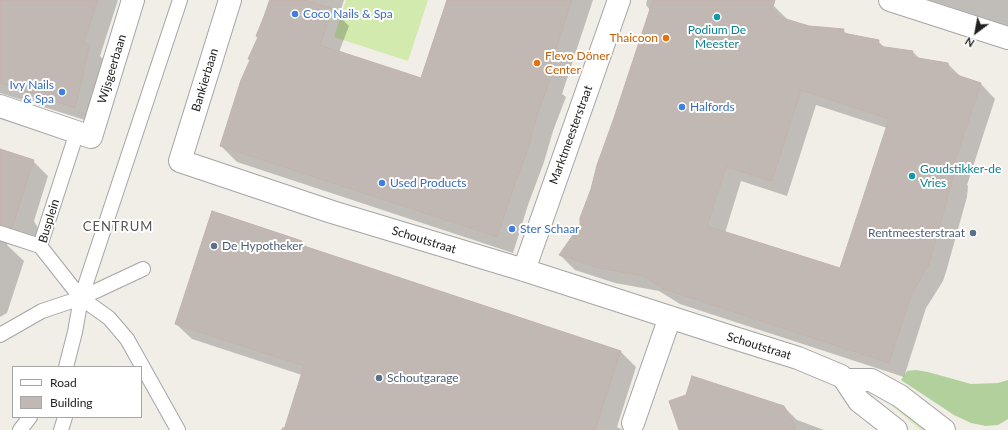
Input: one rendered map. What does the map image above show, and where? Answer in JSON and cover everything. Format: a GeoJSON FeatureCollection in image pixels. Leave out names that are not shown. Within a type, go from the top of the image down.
{"type":"FeatureCollection","features":[{"type":"Feature","properties":{"kind":"street","name":"Wijsgeerbaan"},"geometry":{"type":"LineString","coordinates":[[84,135],[134,0]]}},
{"type":"Feature","properties":{"kind":"street","name":"Bankierbaan"},"geometry":{"type":"LineString","coordinates":[[180,161],[230,0]]}},
{"type":"Feature","properties":{"kind":"street","name":"Marktmeesterstraat"},"geometry":{"type":"LineString","coordinates":[[524,270],[619,0]]}},
{"type":"Feature","properties":{"kind":"street"},"geometry":{"type":"LineString","coordinates":[[890,0],[1008,38]]}},
{"type":"Feature","properties":{"kind":"street"},"geometry":{"type":"LineString","coordinates":[[0,106],[84,135]]}},
{"type":"Feature","properties":{"kind":"street","name":"Schoutstraat"},"geometry":{"type":"LineString","coordinates":[[180,161],[332,212],[524,270],[798,358],[841,376],[859,401],[896,430]]}},
{"type":"Feature","properties":{"kind":"street"},"geometry":{"type":"LineString","coordinates":[[633,423],[670,317]]}},
{"type":"Feature","properties":{"kind":"street","name":"Schoutstraat"},"geometry":{"type":"LineString","coordinates":[[845,380],[871,380],[900,396],[944,430]]}},
{"type":"Feature","properties":{"kind":"lane"},"geometry":{"type":"LineString","coordinates":[[66,366],[75,332],[81,298],[180,0]]}},
{"type":"Feature","properties":{"kind":"lane","name":"Busplein"},"geometry":{"type":"LineString","coordinates":[[84,135],[40,246],[81,298],[109,318],[127,339],[178,430]]}},
{"type":"Feature","properties":{"kind":"lane"},"geometry":{"type":"LineString","coordinates":[[0,233],[40,246]]}},
{"type":"Feature","properties":{"kind":"lane"},"geometry":{"type":"LineString","coordinates":[[0,335],[42,312],[81,298],[142,269]]}},
{"type":"Feature","properties":{"kind":"lane"},"geometry":{"type":"LineString","coordinates":[[20,430],[29,418]]}},
{"type":"Feature","properties":{"kind":"lane"},"geometry":{"type":"LineString","coordinates":[[61,430],[65,418]]}},
{"type":"Feature","properties":{"kind":"green space"},"geometry":{"type":"Polygon","coordinates":[[[346,0],[428,0],[408,61],[334,37],[346,0]]]}},
{"type":"Feature","properties":{"kind":"green space"},"geometry":{"type":"Polygon","coordinates":[[[916,370],[971,384],[998,383],[1008,380],[1008,419],[998,425],[986,426],[971,423],[954,415],[901,380],[907,371],[916,370]]]}},
{"type":"Feature","properties":{"kind":"green space"},"geometry":{"type":"Polygon","coordinates":[[[890,400],[936,430],[921,430],[890,404],[890,400]]]}},
{"type":"Feature","properties":{"kind":"building"},"geometry":{"type":"Polygon","coordinates":[[[0,0],[98,0],[84,42],[90,45],[75,108],[0,83],[0,0]]]}},
{"type":"Feature","properties":{"kind":"building"},"geometry":{"type":"Polygon","coordinates":[[[271,0],[305,0],[333,9],[320,45],[421,78],[447,0],[572,0],[546,79],[550,80],[537,115],[529,146],[497,237],[220,146],[241,80],[250,60],[248,59],[258,37],[256,36],[271,0]]]}},
{"type":"Feature","properties":{"kind":"building"},"geometry":{"type":"Polygon","coordinates":[[[653,0],[775,0],[772,10],[777,12],[776,16],[809,26],[844,29],[843,33],[879,40],[878,46],[913,51],[912,57],[948,63],[948,72],[981,83],[952,170],[954,170],[952,181],[931,257],[928,266],[912,293],[889,363],[664,289],[643,276],[599,268],[559,255],[580,225],[580,218],[653,0]],[[801,90],[772,181],[726,167],[707,226],[840,268],[889,119],[801,90]]]}},
{"type":"Feature","properties":{"kind":"building"},"geometry":{"type":"Polygon","coordinates":[[[0,149],[34,160],[12,228],[0,225],[0,149]]]}},
{"type":"Feature","properties":{"kind":"building"},"geometry":{"type":"Polygon","coordinates":[[[212,211],[302,241],[301,245],[621,351],[595,430],[284,430],[304,366],[175,324],[212,211]]]}},
{"type":"Feature","properties":{"kind":"building"},"geometry":{"type":"Polygon","coordinates":[[[692,376],[784,406],[797,430],[679,430],[669,401],[686,395],[692,376]]]}},
{"type":"Feature","properties":{"kind":"place","name":"Coco Nails & Spa"},"geometry":{"type":"Point","coordinates":[295,14]}},
{"type":"Feature","properties":{"kind":"place","name":"Podium De Meester"},"geometry":{"type":"Point","coordinates":[717,17]}},
{"type":"Feature","properties":{"kind":"place","name":"Thaicoon"},"geometry":{"type":"Point","coordinates":[666,38]}},
{"type":"Feature","properties":{"kind":"place","name":"Flevo Döner Center"},"geometry":{"type":"Point","coordinates":[537,63]}},
{"type":"Feature","properties":{"kind":"place","name":"Ivy Nails & Spa"},"geometry":{"type":"Point","coordinates":[62,92]}},
{"type":"Feature","properties":{"kind":"place","name":"Halfords"},"geometry":{"type":"Point","coordinates":[682,107]}},
{"type":"Feature","properties":{"kind":"place","name":"Goudstikker-de Vries"},"geometry":{"type":"Point","coordinates":[912,176]}},
{"type":"Feature","properties":{"kind":"place","name":"Used Products"},"geometry":{"type":"Point","coordinates":[382,183]}},
{"type":"Feature","properties":{"kind":"place","name":"Ster Schaar"},"geometry":{"type":"Point","coordinates":[512,229]}},
{"type":"Feature","properties":{"kind":"place","name":"Rentmeesterstraat"},"geometry":{"type":"Point","coordinates":[973,233]}},
{"type":"Feature","properties":{"kind":"place","name":"De Hypotheker"},"geometry":{"type":"Point","coordinates":[214,246]}},
{"type":"Feature","properties":{"kind":"place","name":"Schoutgarage"},"geometry":{"type":"Point","coordinates":[379,378]}},
{"type":"Feature","properties":{"kind":"district","name":"CENTRUM"},"geometry":{"type":"Point","coordinates":[118,227]}}]}
